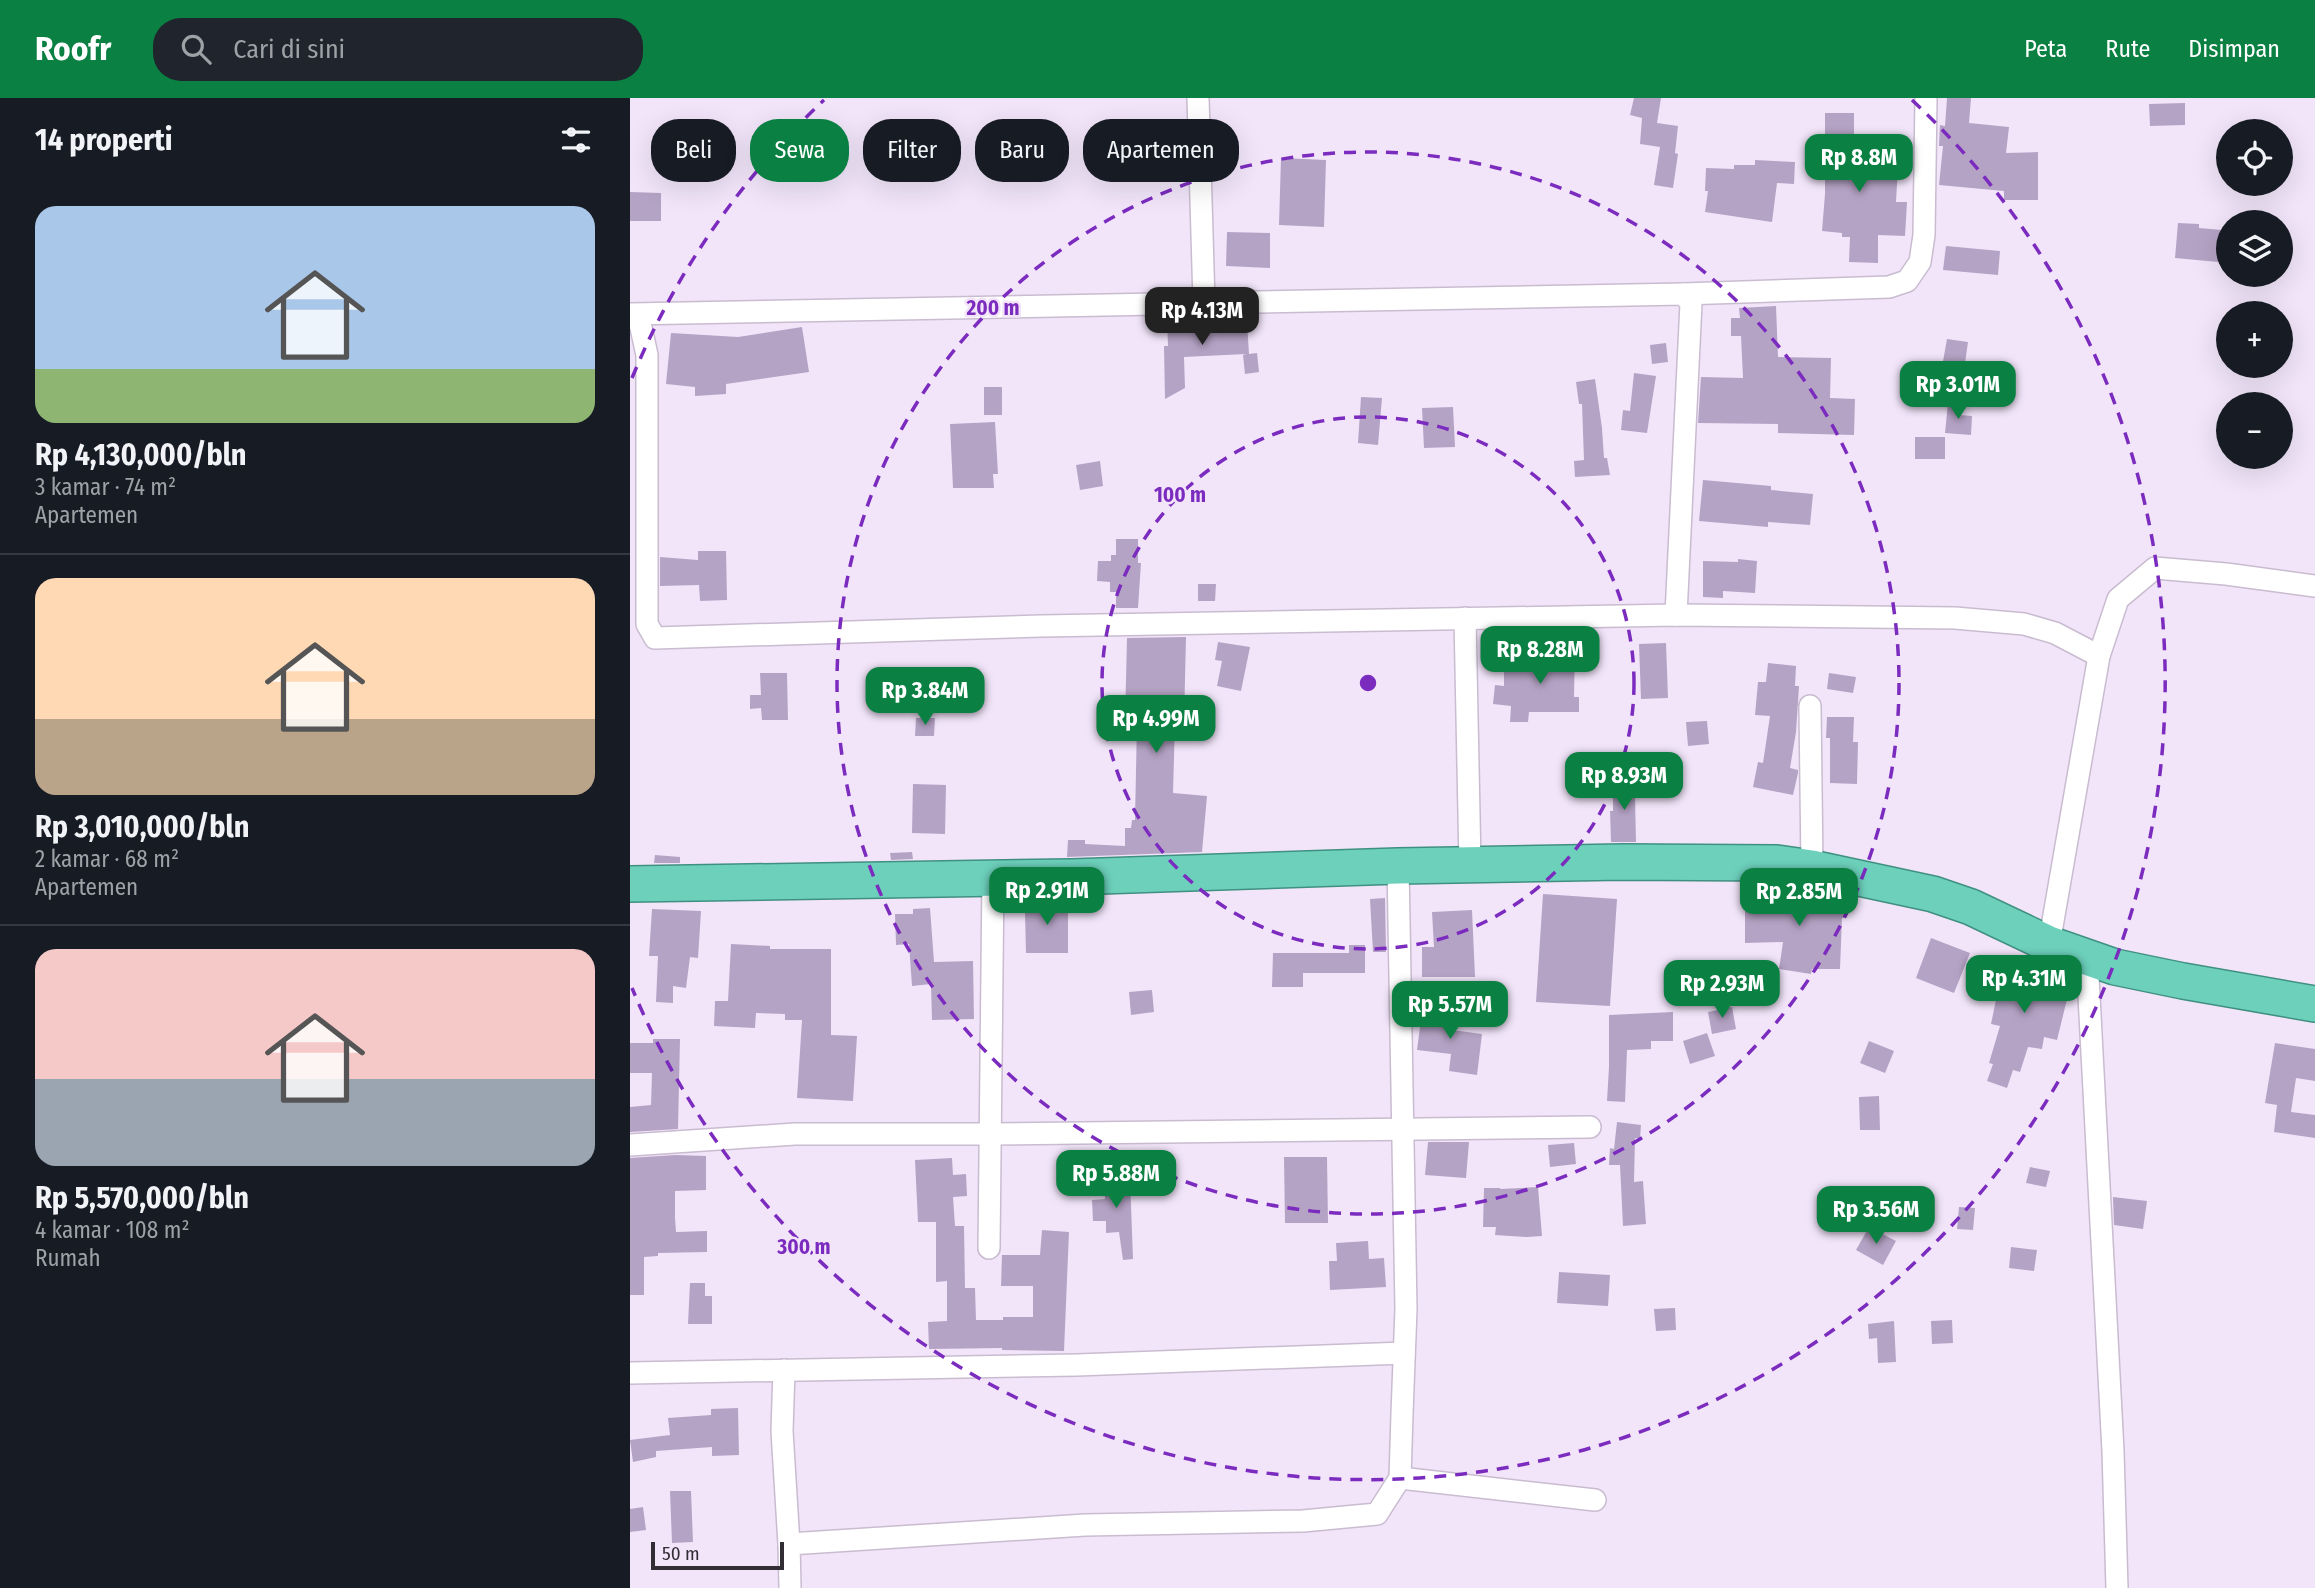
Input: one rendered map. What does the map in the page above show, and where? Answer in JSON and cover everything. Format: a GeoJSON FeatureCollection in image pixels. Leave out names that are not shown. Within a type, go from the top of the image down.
{"type":"FeatureCollection","features":[{"type":"Feature","properties":{"kind":"highway"},"geometry":{"type":"LineString","coordinates":[[630,884],[1071,877],[1470,864],[1777,863],[1933,894],[1971,907],[2049,944],[2087,958],[2183,981],[2315,1004]]}},
{"type":"Feature","properties":{"kind":"street"},"geometry":{"type":"LineString","coordinates":[[1198,98],[1204,302]]}},
{"type":"Feature","properties":{"kind":"street"},"geometry":{"type":"LineString","coordinates":[[630,314],[1889,287],[1907,281],[1920,262],[1924,235],[1926,98]]}},
{"type":"Feature","properties":{"kind":"street"},"geometry":{"type":"LineString","coordinates":[[1676,615],[1691,303],[1683,293]]}},
{"type":"Feature","properties":{"kind":"street"},"geometry":{"type":"LineString","coordinates":[[630,314],[640,323],[648,355],[647,624],[655,638],[1055,626],[1465,618],[1676,615],[1955,618],[2024,624],[2056,633],[2099,656]]}},
{"type":"Feature","properties":{"kind":"street"},"geometry":{"type":"LineString","coordinates":[[2049,944],[2099,656],[2118,599],[2155,568],[2315,586]]}},
{"type":"Feature","properties":{"kind":"street"},"geometry":{"type":"LineString","coordinates":[[1465,618],[1470,864]]}},
{"type":"Feature","properties":{"kind":"street"},"geometry":{"type":"LineString","coordinates":[[1811,706],[1812,868]]}},
{"type":"Feature","properties":{"kind":"street"},"geometry":{"type":"LineString","coordinates":[[789,1544],[1085,1525],[1303,1521],[1377,1514],[1400,1478],[1406,1309],[1398,866]]}},
{"type":"Feature","properties":{"kind":"street"},"geometry":{"type":"LineString","coordinates":[[989,1248],[993,877]]}},
{"type":"Feature","properties":{"kind":"street"},"geometry":{"type":"LineString","coordinates":[[2087,958],[2113,1451],[2117,1588]]}},
{"type":"Feature","properties":{"kind":"street"},"geometry":{"type":"LineString","coordinates":[[630,1144],[794,1134],[1590,1127]]}},
{"type":"Feature","properties":{"kind":"street"},"geometry":{"type":"LineString","coordinates":[[630,1373],[1090,1365],[1404,1353]]}},
{"type":"Feature","properties":{"kind":"street"},"geometry":{"type":"LineString","coordinates":[[785,1370],[782,1431],[790,1588]]}},
{"type":"Feature","properties":{"kind":"street"},"geometry":{"type":"LineString","coordinates":[[1400,1478],[1595,1500]]}},
{"type":"Feature","properties":{"kind":"building"},"geometry":{"type":"Polygon","coordinates":[[[1634,98],[1661,98],[1657,123],[1678,126],[1675,153],[1678,154],[1673,188],[1654,185],[1660,147],[1640,144],[1642,118],[1630,115],[1634,98]]]}},
{"type":"Feature","properties":{"kind":"building"},"geometry":{"type":"Polygon","coordinates":[[[1947,98],[1971,98],[1969,123],[2009,127],[2006,153],[2038,152],[2038,200],[2004,200],[2004,191],[1939,185],[1943,146],[1939,146],[1940,125],[1945,126],[1947,98]]]}},
{"type":"Feature","properties":{"kind":"building"},"geometry":{"type":"Polygon","coordinates":[[[2185,103],[2185,125],[2150,126],[2149,104],[2185,103]]]}},
{"type":"Feature","properties":{"kind":"building"},"geometry":{"type":"Polygon","coordinates":[[[1825,113],[1854,113],[1854,163],[1898,166],[1896,202],[1907,202],[1905,236],[1878,235],[1878,263],[1849,262],[1850,237],[1842,237],[1842,233],[1822,231],[1825,113]]]}},
{"type":"Feature","properties":{"kind":"building"},"geometry":{"type":"Polygon","coordinates":[[[1281,158],[1326,160],[1324,227],[1279,225],[1281,158]]]}},
{"type":"Feature","properties":{"kind":"building"},"geometry":{"type":"Polygon","coordinates":[[[1755,160],[1795,162],[1794,184],[1777,183],[1772,222],[1705,212],[1708,191],[1705,191],[1706,168],[1734,169],[1734,165],[1755,165],[1755,160]]]}},
{"type":"Feature","properties":{"kind":"building"},"geometry":{"type":"Polygon","coordinates":[[[630,192],[661,193],[661,221],[630,221],[630,192]]]}},
{"type":"Feature","properties":{"kind":"building"},"geometry":{"type":"Polygon","coordinates":[[[2178,223],[2199,224],[2199,228],[2216,229],[2216,262],[2175,258],[2178,223]]]}},
{"type":"Feature","properties":{"kind":"building"},"geometry":{"type":"Polygon","coordinates":[[[1227,232],[1270,233],[1270,268],[1226,266],[1227,232]]]}},
{"type":"Feature","properties":{"kind":"building"},"geometry":{"type":"Polygon","coordinates":[[[1946,246],[2000,251],[1998,275],[1943,270],[1946,246]]]}},
{"type":"Feature","properties":{"kind":"building"},"geometry":{"type":"Polygon","coordinates":[[[1776,306],[1778,357],[1831,358],[1830,398],[1855,399],[1854,435],[1778,433],[1778,424],[1698,423],[1701,377],[1743,378],[1741,336],[1731,336],[1731,318],[1740,318],[1739,308],[1776,306]]]}},
{"type":"Feature","properties":{"kind":"building"},"geometry":{"type":"Polygon","coordinates":[[[1207,316],[1208,324],[1247,322],[1249,354],[1257,353],[1259,372],[1245,374],[1243,355],[1246,354],[1184,357],[1185,388],[1165,399],[1164,346],[1168,346],[1167,318],[1207,316]]]}},
{"type":"Feature","properties":{"kind":"building"},"geometry":{"type":"Polygon","coordinates":[[[802,327],[809,372],[726,384],[726,394],[695,396],[695,387],[666,384],[671,333],[738,337],[802,327]]]}},
{"type":"Feature","properties":{"kind":"building"},"geometry":{"type":"Polygon","coordinates":[[[1947,339],[1968,342],[1964,370],[1942,367],[1947,339]]]}},
{"type":"Feature","properties":{"kind":"building"},"geometry":{"type":"Polygon","coordinates":[[[1666,343],[1668,362],[1652,364],[1650,345],[1666,343]]]}},
{"type":"Feature","properties":{"kind":"building"},"geometry":{"type":"Polygon","coordinates":[[[1634,373],[1656,376],[1647,433],[1621,430],[1623,410],[1630,411],[1634,373]]]}},
{"type":"Feature","properties":{"kind":"building"},"geometry":{"type":"Polygon","coordinates":[[[1595,379],[1604,458],[1607,458],[1610,475],[1575,477],[1574,461],[1584,460],[1582,404],[1579,404],[1576,382],[1595,379]]]}},
{"type":"Feature","properties":{"kind":"building"},"geometry":{"type":"Polygon","coordinates":[[[984,387],[1002,387],[1002,415],[984,415],[984,387]]]}},
{"type":"Feature","properties":{"kind":"building"},"geometry":{"type":"Polygon","coordinates":[[[1361,397],[1382,398],[1378,445],[1358,443],[1361,397]]]}},
{"type":"Feature","properties":{"kind":"building"},"geometry":{"type":"Polygon","coordinates":[[[1948,403],[1961,404],[1960,415],[1972,416],[1971,435],[1945,433],[1948,403]]]}},
{"type":"Feature","properties":{"kind":"building"},"geometry":{"type":"Polygon","coordinates":[[[1453,407],[1455,447],[1424,448],[1422,408],[1453,407]]]}},
{"type":"Feature","properties":{"kind":"building"},"geometry":{"type":"Polygon","coordinates":[[[995,422],[998,474],[993,474],[994,488],[953,488],[950,424],[995,422]]]}},
{"type":"Feature","properties":{"kind":"building"},"geometry":{"type":"Polygon","coordinates":[[[1915,437],[1945,437],[1945,459],[1915,459],[1915,437]]]}},
{"type":"Feature","properties":{"kind":"building"},"geometry":{"type":"Polygon","coordinates":[[[1100,461],[1103,486],[1080,490],[1076,465],[1100,461]]]}},
{"type":"Feature","properties":{"kind":"building"},"geometry":{"type":"Polygon","coordinates":[[[1703,480],[1771,486],[1771,490],[1813,494],[1810,525],[1768,522],[1768,527],[1699,521],[1703,480]]]}},
{"type":"Feature","properties":{"kind":"building"},"geometry":{"type":"Polygon","coordinates":[[[1116,539],[1138,539],[1138,563],[1141,563],[1138,608],[1116,608],[1116,592],[1110,592],[1110,582],[1097,581],[1098,561],[1111,561],[1111,555],[1116,555],[1116,539]]]}},
{"type":"Feature","properties":{"kind":"building"},"geometry":{"type":"Polygon","coordinates":[[[698,551],[726,551],[727,600],[700,601],[699,585],[660,586],[660,557],[698,560],[698,551]]]}},
{"type":"Feature","properties":{"kind":"building"},"geometry":{"type":"Polygon","coordinates":[[[1738,559],[1757,561],[1755,593],[1723,591],[1723,598],[1703,597],[1703,561],[1738,562],[1738,559]]]}},
{"type":"Feature","properties":{"kind":"building"},"geometry":{"type":"Polygon","coordinates":[[[1198,584],[1216,584],[1215,601],[1198,601],[1198,584]]]}},
{"type":"Feature","properties":{"kind":"building"},"geometry":{"type":"Polygon","coordinates":[[[1186,637],[1184,722],[1175,722],[1173,793],[1207,796],[1202,852],[1067,857],[1068,840],[1085,840],[1085,844],[1125,846],[1125,828],[1131,828],[1132,820],[1135,820],[1137,721],[1125,721],[1127,638],[1186,637]]]}},
{"type":"Feature","properties":{"kind":"building"},"geometry":{"type":"Polygon","coordinates":[[[1218,642],[1250,647],[1241,691],[1217,686],[1222,661],[1215,660],[1218,642]]]}},
{"type":"Feature","properties":{"kind":"building"},"geometry":{"type":"Polygon","coordinates":[[[1666,643],[1668,698],[1641,699],[1639,644],[1666,643]]]}},
{"type":"Feature","properties":{"kind":"building"},"geometry":{"type":"Polygon","coordinates":[[[1551,645],[1575,645],[1574,697],[1579,697],[1579,712],[1529,712],[1528,722],[1510,722],[1511,706],[1493,704],[1495,685],[1504,686],[1504,661],[1551,665],[1551,645]]]}},
{"type":"Feature","properties":{"kind":"building"},"geometry":{"type":"Polygon","coordinates":[[[1768,663],[1796,666],[1795,686],[1799,686],[1790,768],[1798,770],[1798,773],[1793,795],[1753,787],[1758,762],[1763,763],[1770,716],[1755,715],[1758,682],[1766,682],[1768,663]]]}},
{"type":"Feature","properties":{"kind":"building"},"geometry":{"type":"Polygon","coordinates":[[[760,673],[787,673],[788,720],[762,720],[761,708],[750,709],[750,695],[761,695],[760,673]]]}},
{"type":"Feature","properties":{"kind":"building"},"geometry":{"type":"Polygon","coordinates":[[[1829,673],[1856,677],[1853,693],[1827,689],[1829,673]]]}},
{"type":"Feature","properties":{"kind":"building"},"geometry":{"type":"Polygon","coordinates":[[[1827,717],[1854,717],[1853,742],[1858,742],[1857,784],[1830,783],[1827,717]]]}},
{"type":"Feature","properties":{"kind":"building"},"geometry":{"type":"Polygon","coordinates":[[[916,718],[935,718],[934,736],[915,736],[916,718]]]}},
{"type":"Feature","properties":{"kind":"building"},"geometry":{"type":"Polygon","coordinates":[[[1707,721],[1709,744],[1688,746],[1686,722],[1707,721]]]}},
{"type":"Feature","properties":{"kind":"building"},"geometry":{"type":"Polygon","coordinates":[[[1640,782],[1641,798],[1635,798],[1636,842],[1611,842],[1613,783],[1640,782]]]}},
{"type":"Feature","properties":{"kind":"building"},"geometry":{"type":"Polygon","coordinates":[[[913,784],[946,785],[945,834],[912,833],[913,784]]]}},
{"type":"Feature","properties":{"kind":"building"},"geometry":{"type":"Polygon","coordinates":[[[912,852],[913,859],[891,860],[890,853],[912,852]]]}},
{"type":"Feature","properties":{"kind":"building"},"geometry":{"type":"Polygon","coordinates":[[[655,855],[680,857],[680,863],[654,863],[655,855]]]}},
{"type":"Feature","properties":{"kind":"building"},"geometry":{"type":"Polygon","coordinates":[[[1770,883],[1812,889],[1812,897],[1846,899],[1842,918],[1840,969],[1812,969],[1811,974],[1779,969],[1783,942],[1745,943],[1745,903],[1771,902],[1770,883]]]}},
{"type":"Feature","properties":{"kind":"building"},"geometry":{"type":"Polygon","coordinates":[[[1543,894],[1617,899],[1610,1006],[1536,1002],[1543,894]]]}},
{"type":"Feature","properties":{"kind":"building"},"geometry":{"type":"Polygon","coordinates":[[[1063,897],[1064,913],[1068,913],[1068,953],[1026,953],[1025,913],[1031,913],[1031,898],[1063,897]]]}},
{"type":"Feature","properties":{"kind":"building"},"geometry":{"type":"Polygon","coordinates":[[[1385,898],[1386,952],[1373,952],[1370,899],[1385,898]]]}},
{"type":"Feature","properties":{"kind":"building"},"geometry":{"type":"Polygon","coordinates":[[[930,908],[934,962],[973,961],[974,1019],[932,1020],[931,984],[912,986],[909,944],[896,945],[895,914],[913,914],[913,909],[930,908]]]}},
{"type":"Feature","properties":{"kind":"building"},"geometry":{"type":"Polygon","coordinates":[[[652,909],[701,911],[698,958],[690,957],[686,988],[673,986],[673,1003],[656,1002],[658,956],[649,956],[652,909]]]}},
{"type":"Feature","properties":{"kind":"building"},"geometry":{"type":"Polygon","coordinates":[[[1472,910],[1475,977],[1422,977],[1422,947],[1434,947],[1432,912],[1472,910]]]}},
{"type":"Feature","properties":{"kind":"building"},"geometry":{"type":"Polygon","coordinates":[[[1931,938],[1970,953],[1954,993],[1916,978],[1931,938]]]}},
{"type":"Feature","properties":{"kind":"building"},"geometry":{"type":"Polygon","coordinates":[[[731,944],[770,946],[770,949],[831,949],[831,1035],[857,1036],[853,1101],[797,1098],[802,1020],[785,1020],[785,1014],[756,1013],[755,1028],[714,1026],[715,1001],[728,1001],[731,944]]]}},
{"type":"Feature","properties":{"kind":"building"},"geometry":{"type":"Polygon","coordinates":[[[1349,945],[1365,945],[1365,973],[1303,973],[1303,987],[1272,987],[1273,953],[1349,953],[1349,945]]]}},
{"type":"Feature","properties":{"kind":"building"},"geometry":{"type":"Polygon","coordinates":[[[1996,960],[2072,979],[2057,1040],[2044,1037],[2042,1049],[2028,1047],[2020,1072],[2013,1070],[2007,1088],[1987,1081],[1993,1064],[1989,1063],[2000,1026],[1991,1024],[1997,995],[1988,992],[1996,960]]]}},
{"type":"Feature","properties":{"kind":"building"},"geometry":{"type":"Polygon","coordinates":[[[1152,990],[1154,1012],[1131,1015],[1129,992],[1152,990]]]}},
{"type":"Feature","properties":{"kind":"building"},"geometry":{"type":"Polygon","coordinates":[[[1427,1006],[1453,1007],[1452,1030],[1482,1034],[1477,1075],[1449,1071],[1451,1054],[1417,1050],[1420,1027],[1426,1027],[1427,1006]]]}},
{"type":"Feature","properties":{"kind":"building"},"geometry":{"type":"Polygon","coordinates":[[[1732,1007],[1736,1029],[1712,1034],[1708,1012],[1732,1007]]]}},
{"type":"Feature","properties":{"kind":"building"},"geometry":{"type":"Polygon","coordinates":[[[1673,1012],[1673,1041],[1651,1041],[1651,1049],[1627,1050],[1625,1102],[1607,1101],[1609,1015],[1673,1012]]]}},
{"type":"Feature","properties":{"kind":"building"},"geometry":{"type":"Polygon","coordinates":[[[1707,1033],[1715,1056],[1690,1064],[1683,1041],[1707,1033]]]}},
{"type":"Feature","properties":{"kind":"building"},"geometry":{"type":"Polygon","coordinates":[[[653,1039],[680,1039],[678,1129],[630,1132],[630,1107],[651,1105],[652,1073],[630,1073],[630,1043],[653,1043],[653,1039]]]}},
{"type":"Feature","properties":{"kind":"building"},"geometry":{"type":"Polygon","coordinates":[[[1869,1041],[1894,1051],[1885,1073],[1860,1063],[1869,1041]]]}},
{"type":"Feature","properties":{"kind":"building"},"geometry":{"type":"Polygon","coordinates":[[[2275,1043],[2315,1049],[2315,1081],[2296,1078],[2291,1112],[2315,1115],[2315,1138],[2274,1132],[2277,1105],[2265,1103],[2275,1043]]]}},
{"type":"Feature","properties":{"kind":"building"},"geometry":{"type":"Polygon","coordinates":[[[1879,1096],[1880,1130],[1860,1130],[1859,1097],[1879,1096]]]}},
{"type":"Feature","properties":{"kind":"building"},"geometry":{"type":"Polygon","coordinates":[[[1617,1122],[1641,1125],[1640,1139],[1635,1138],[1634,1182],[1643,1181],[1646,1224],[1623,1226],[1620,1165],[1609,1165],[1610,1148],[1614,1149],[1617,1122]]]}},
{"type":"Feature","properties":{"kind":"building"},"geometry":{"type":"Polygon","coordinates":[[[1428,1142],[1469,1142],[1466,1178],[1425,1175],[1428,1142]]]}},
{"type":"Feature","properties":{"kind":"building"},"geometry":{"type":"Polygon","coordinates":[[[1574,1143],[1576,1164],[1550,1167],[1548,1145],[1574,1143]]]}},
{"type":"Feature","properties":{"kind":"building"},"geometry":{"type":"Polygon","coordinates":[[[706,1156],[706,1190],[675,1191],[675,1218],[676,1232],[707,1231],[707,1252],[658,1253],[658,1256],[644,1257],[644,1295],[630,1295],[630,1158],[706,1156]]]}},
{"type":"Feature","properties":{"kind":"building"},"geometry":{"type":"Polygon","coordinates":[[[1284,1157],[1327,1157],[1328,1223],[1285,1223],[1284,1157]]]}},
{"type":"Feature","properties":{"kind":"building"},"geometry":{"type":"Polygon","coordinates":[[[952,1158],[953,1175],[966,1174],[967,1196],[953,1197],[955,1226],[964,1226],[965,1288],[975,1288],[976,1320],[1033,1317],[1033,1286],[1001,1286],[1002,1255],[1040,1255],[1042,1230],[1069,1232],[1064,1351],[929,1349],[928,1322],[947,1321],[947,1281],[936,1282],[936,1222],[918,1222],[915,1160],[952,1158]]]}},
{"type":"Feature","properties":{"kind":"building"},"geometry":{"type":"Polygon","coordinates":[[[2030,1167],[2050,1171],[2046,1187],[2026,1183],[2030,1167]]]}},
{"type":"Feature","properties":{"kind":"building"},"geometry":{"type":"Polygon","coordinates":[[[1120,1169],[1120,1178],[1130,1178],[1133,1259],[1123,1260],[1119,1232],[1106,1233],[1106,1221],[1093,1221],[1092,1200],[1105,1199],[1103,1170],[1120,1169]]]}},
{"type":"Feature","properties":{"kind":"building"},"geometry":{"type":"Polygon","coordinates":[[[1538,1187],[1542,1236],[1495,1235],[1496,1227],[1483,1227],[1484,1188],[1538,1187]]]}},
{"type":"Feature","properties":{"kind":"building"},"geometry":{"type":"Polygon","coordinates":[[[2113,1197],[2147,1201],[2143,1229],[2114,1225],[2113,1197]]]}},
{"type":"Feature","properties":{"kind":"building"},"geometry":{"type":"Polygon","coordinates":[[[1959,1207],[1975,1208],[1973,1230],[1957,1229],[1959,1207]]]}},
{"type":"Feature","properties":{"kind":"building"},"geometry":{"type":"Polygon","coordinates":[[[1869,1227],[1896,1241],[1883,1265],[1856,1250],[1869,1227]]]}},
{"type":"Feature","properties":{"kind":"building"},"geometry":{"type":"Polygon","coordinates":[[[1368,1241],[1369,1259],[1384,1258],[1386,1287],[1330,1290],[1329,1261],[1337,1261],[1336,1243],[1368,1241]]]}},
{"type":"Feature","properties":{"kind":"building"},"geometry":{"type":"Polygon","coordinates":[[[2011,1247],[2037,1250],[2034,1271],[2009,1268],[2011,1247]]]}},
{"type":"Feature","properties":{"kind":"building"},"geometry":{"type":"Polygon","coordinates":[[[1559,1272],[1610,1275],[1608,1306],[1557,1303],[1559,1272]]]}},
{"type":"Feature","properties":{"kind":"building"},"geometry":{"type":"Polygon","coordinates":[[[690,1283],[705,1283],[705,1296],[712,1296],[712,1324],[688,1324],[690,1283]]]}},
{"type":"Feature","properties":{"kind":"building"},"geometry":{"type":"Polygon","coordinates":[[[1675,1308],[1676,1330],[1656,1331],[1654,1309],[1675,1308]]]}},
{"type":"Feature","properties":{"kind":"building"},"geometry":{"type":"Polygon","coordinates":[[[1952,1320],[1953,1343],[1932,1344],[1931,1321],[1952,1320]]]}},
{"type":"Feature","properties":{"kind":"building"},"geometry":{"type":"Polygon","coordinates":[[[1894,1321],[1896,1362],[1878,1363],[1877,1338],[1869,1339],[1868,1324],[1894,1321]]]}},
{"type":"Feature","properties":{"kind":"building"},"geometry":{"type":"Polygon","coordinates":[[[738,1408],[739,1455],[712,1456],[712,1447],[656,1451],[656,1457],[633,1462],[630,1440],[670,1435],[668,1418],[711,1415],[711,1409],[738,1408]]]}},
{"type":"Feature","properties":{"kind":"building"},"geometry":{"type":"Polygon","coordinates":[[[670,1491],[691,1491],[693,1542],[672,1543],[670,1491]]]}},
{"type":"Feature","properties":{"kind":"building"},"geometry":{"type":"Polygon","coordinates":[[[643,1507],[646,1530],[630,1532],[630,1509],[643,1507]]]}}]}
